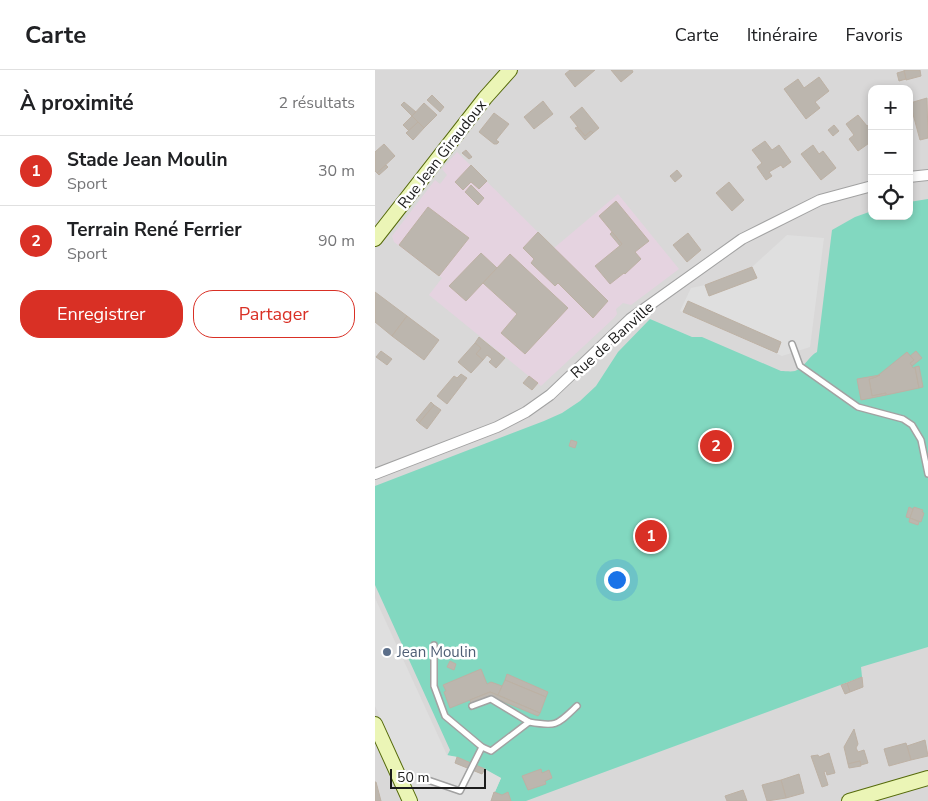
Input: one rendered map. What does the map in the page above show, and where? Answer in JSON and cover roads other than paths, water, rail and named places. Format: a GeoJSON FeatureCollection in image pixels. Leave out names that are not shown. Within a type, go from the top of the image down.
{"type":"FeatureCollection","features":[{"type":"Feature","properties":{"kind":"main road","name":"Rue Jean Giraudoux"},"geometry":{"type":"LineString","coordinates":[[375,239],[485,98],[511,70]]}},
{"type":"Feature","properties":{"kind":"main road"},"geometry":{"type":"LineString","coordinates":[[375,724],[410,801]]}},
{"type":"Feature","properties":{"kind":"main road"},"geometry":{"type":"LineString","coordinates":[[849,801],[928,778]]}},
{"type":"Feature","properties":{"kind":"street"},"geometry":{"type":"LineString","coordinates":[[913,177],[928,175]]}},
{"type":"Feature","properties":{"kind":"street","name":"Rue de Banville"},"geometry":{"type":"LineString","coordinates":[[375,474],[497,427],[526,412],[550,395],[630,319],[742,239],[820,200],[868,187]]}},
{"type":"Feature","properties":{"kind":"lane"},"geometry":{"type":"LineString","coordinates":[[792,344],[800,366],[858,407],[903,419],[911,425],[921,440],[928,474]]}},
{"type":"Feature","properties":{"kind":"lane"},"geometry":{"type":"LineString","coordinates":[[434,645],[434,686],[445,716],[482,747],[491,751],[529,722]]}},
{"type":"Feature","properties":{"kind":"lane"},"geometry":{"type":"LineString","coordinates":[[472,706],[491,699],[529,722],[549,726],[558,724],[577,706]]}},
{"type":"Feature","properties":{"kind":"lane"},"geometry":{"type":"LineString","coordinates":[[425,778],[459,792],[482,747]]}},
{"type":"Feature","properties":{"kind":"place","name":"Terrain René Ferrier"},"geometry":{"type":"Point","coordinates":[716,446]}},
{"type":"Feature","properties":{"kind":"place","name":"Stade Jean Moulin"},"geometry":{"type":"Point","coordinates":[651,536]}},
{"type":"Feature","properties":{"kind":"place","name":"Jean Moulin"},"geometry":{"type":"Point","coordinates":[387,652]}}]}
